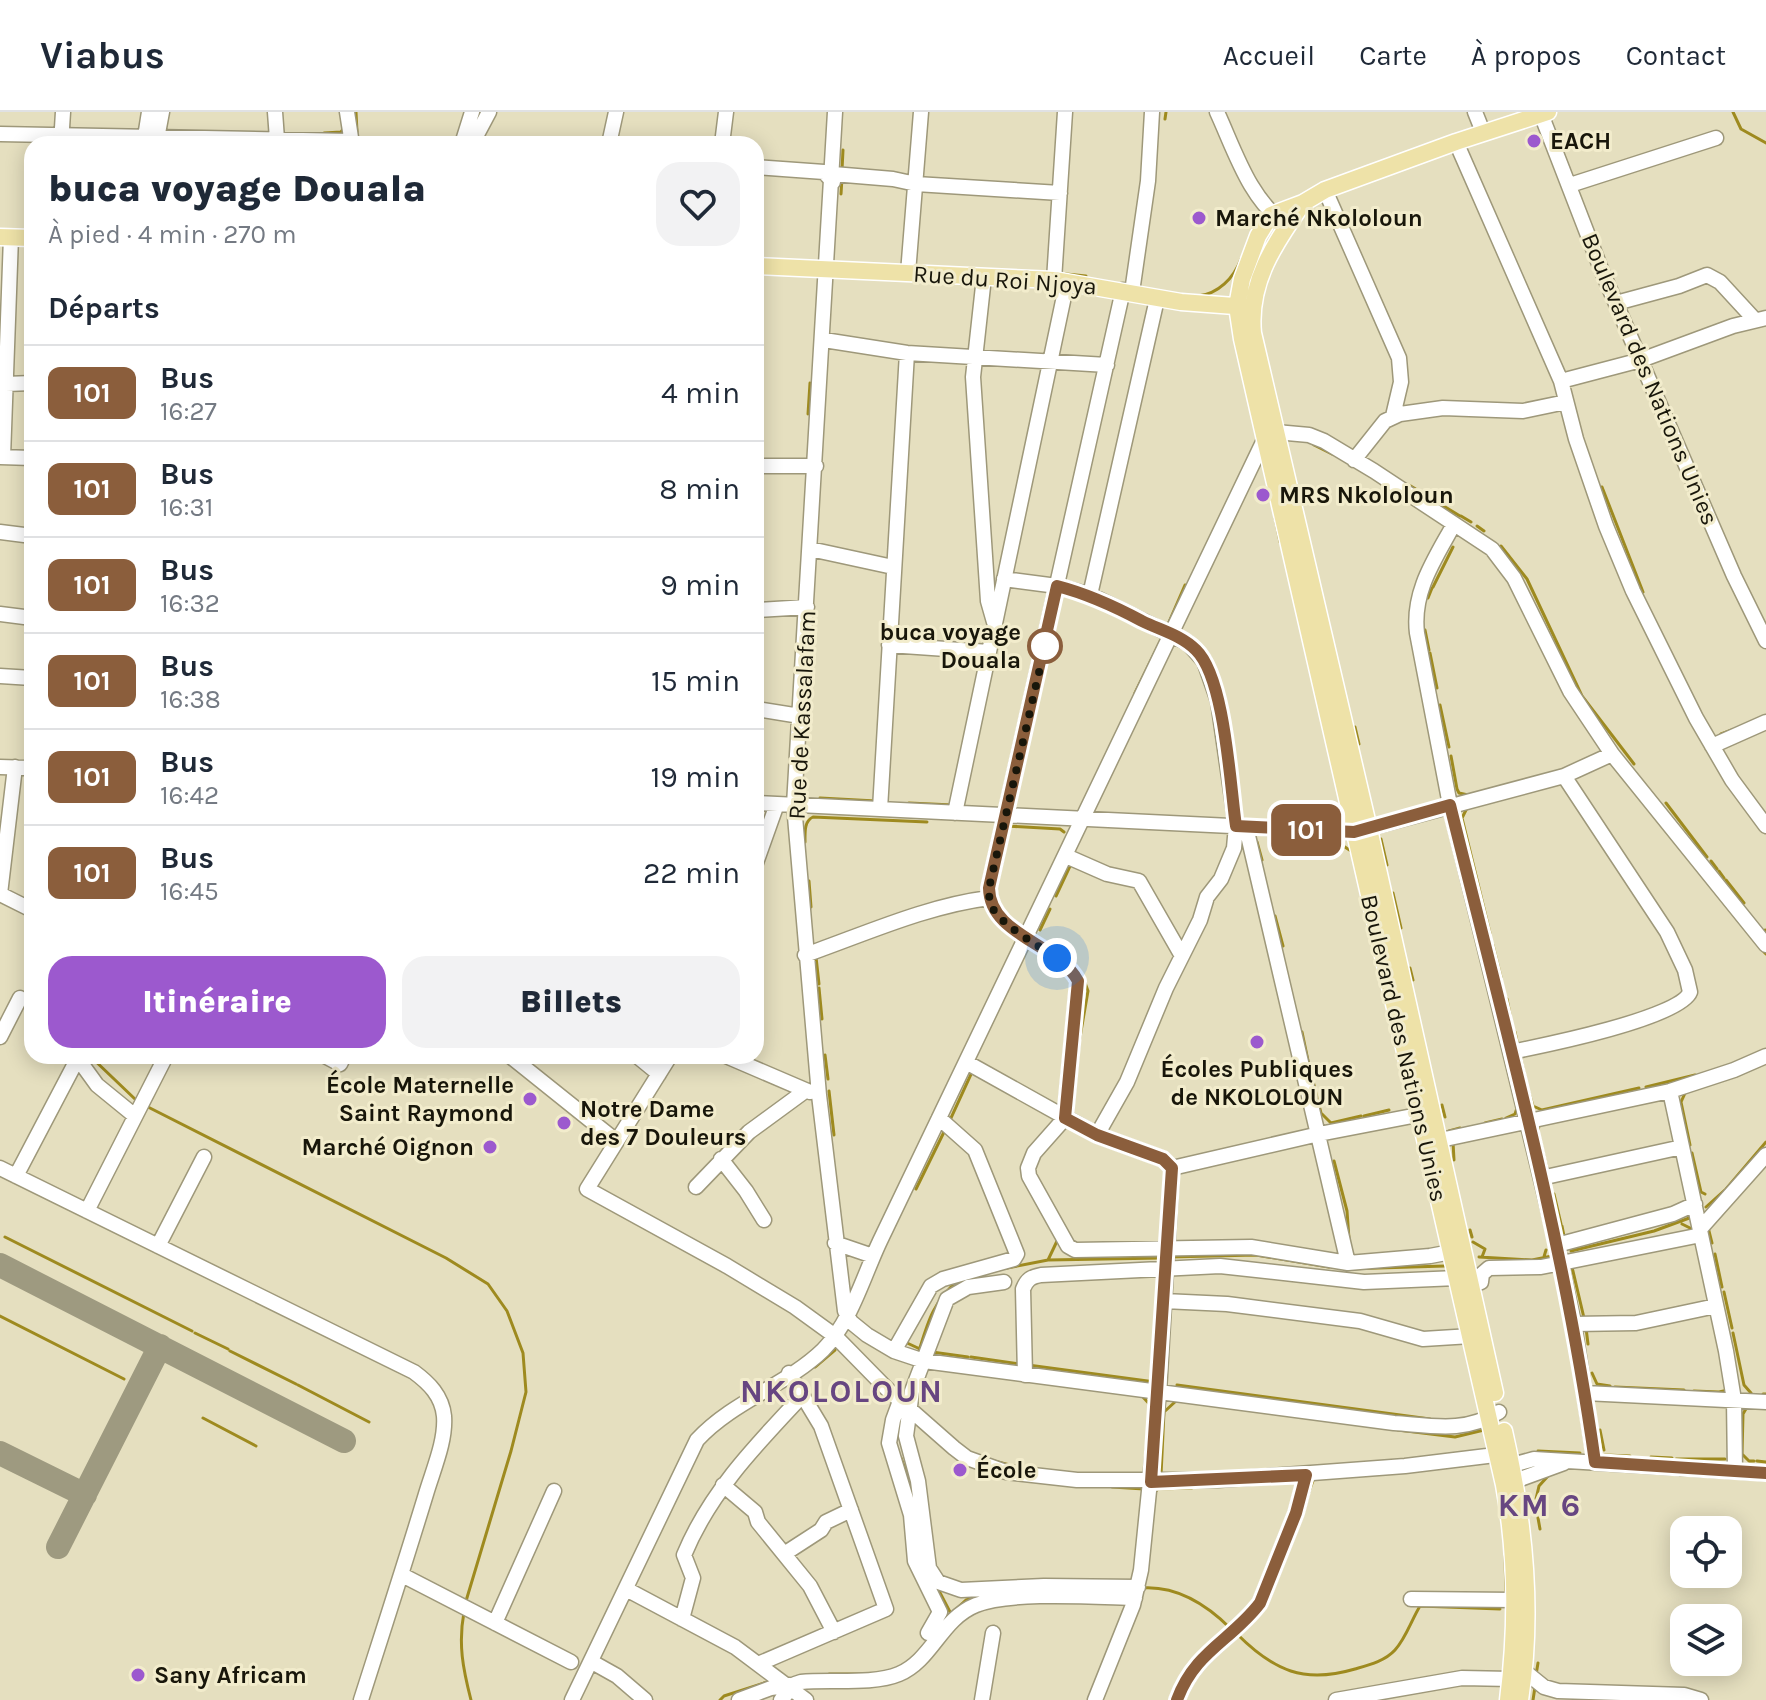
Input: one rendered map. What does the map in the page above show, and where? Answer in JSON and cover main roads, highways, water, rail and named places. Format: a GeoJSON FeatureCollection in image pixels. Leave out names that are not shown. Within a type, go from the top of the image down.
{"type":"FeatureCollection","features":[{"type":"Feature","properties":{"kind":"main road"},"geometry":{"type":"LineString","coordinates":[[1245,307],[1251,254],[1271,215],[1303,203],[1325,190],[1483,132],[1545,113]]}},
{"type":"Feature","properties":{"kind":"main road"},"geometry":{"type":"LineString","coordinates":[[1245,307],[1287,225],[1303,203]]}},
{"type":"Feature","properties":{"kind":"main road","name":"Rue du Roi Njoya"},"geometry":{"type":"LineString","coordinates":[[764,266],[1061,281],[1128,291],[1157,299],[1245,307]]}},
{"type":"Feature","properties":{"kind":"main road","name":"Boulevard des Nations Unies"},"geometry":{"type":"LineString","coordinates":[[1245,307],[1238,321],[1290,517],[1506,1467],[1525,1573],[1517,1674],[1508,1700]]}},
{"type":"Feature","properties":{"kind":"main road","name":"Boulevard des Nations Unies"},"geometry":{"type":"LineString","coordinates":[[1433,1142],[1451,1252],[1464,1282],[1471,1336],[1495,1415]]}},
{"type":"Feature","properties":{"kind":"main road","name":"Boulevard des Nations Unies"},"geometry":{"type":"LineString","coordinates":[[1506,1467],[1520,1700]]}},
{"type":"Feature","properties":{"kind":"waterway"},"geometry":{"type":"LineString","coordinates":[[356,112],[357,132]]}},
{"type":"Feature","properties":{"kind":"waterway"},"geometry":{"type":"LineString","coordinates":[[1165,119],[1166,112]]}},
{"type":"Feature","properties":{"kind":"waterway"},"geometry":{"type":"LineString","coordinates":[[1733,112],[1741,129],[1766,143]]}},
{"type":"Feature","properties":{"kind":"waterway"},"geometry":{"type":"LineString","coordinates":[[324,133],[341,132],[344,128]]}},
{"type":"Feature","properties":{"kind":"waterway"},"geometry":{"type":"LineString","coordinates":[[842,170],[843,150]]}},
{"type":"Feature","properties":{"kind":"waterway"},"geometry":{"type":"LineString","coordinates":[[841,194],[842,178]]}},
{"type":"Feature","properties":{"kind":"waterway"},"geometry":{"type":"LineString","coordinates":[[1198,296],[1224,284],[1241,259]]}},
{"type":"Feature","properties":{"kind":"waterway"},"geometry":{"type":"LineString","coordinates":[[1066,274],[1086,276]]}},
{"type":"Feature","properties":{"kind":"waterway"},"geometry":{"type":"LineString","coordinates":[[808,414],[810,383]]}},
{"type":"Feature","properties":{"kind":"waterway"},"geometry":{"type":"LineString","coordinates":[[1314,445],[1332,454]]}},
{"type":"Feature","properties":{"kind":"waterway"},"geometry":{"type":"LineString","coordinates":[[1409,485],[1460,516]]}},
{"type":"Feature","properties":{"kind":"waterway"},"geometry":{"type":"LineString","coordinates":[[1602,487],[1643,592]]}},
{"type":"Feature","properties":{"kind":"waterway"},"geometry":{"type":"LineString","coordinates":[[1461,516],[1471,522]]}},
{"type":"Feature","properties":{"kind":"waterway"},"geometry":{"type":"LineString","coordinates":[[1275,518],[1280,542]]}},
{"type":"Feature","properties":{"kind":"waterway"},"geometry":{"type":"LineString","coordinates":[[1477,526],[1484,531]]}},
{"type":"Feature","properties":{"kind":"waterway"},"geometry":{"type":"LineString","coordinates":[[1501,546],[1527,579],[1582,696],[1634,764]]}},
{"type":"Feature","properties":{"kind":"waterway"},"geometry":{"type":"LineString","coordinates":[[1433,587],[1453,547]]}},
{"type":"Feature","properties":{"kind":"waterway"},"geometry":{"type":"LineString","coordinates":[[1166,629],[1185,585]]}},
{"type":"Feature","properties":{"kind":"waterway"},"geometry":{"type":"LineString","coordinates":[[1428,598],[1432,588]]}},
{"type":"Feature","properties":{"kind":"waterway"},"geometry":{"type":"LineString","coordinates":[[1425,630],[1429,650]]}},
{"type":"Feature","properties":{"kind":"waterway"},"geometry":{"type":"LineString","coordinates":[[1135,693],[1163,636]]}},
{"type":"Feature","properties":{"kind":"waterway"},"geometry":{"type":"LineString","coordinates":[[1430,653],[1437,688]]}},
{"type":"Feature","properties":{"kind":"waterway"},"geometry":{"type":"LineString","coordinates":[[1107,754],[1133,700]]}},
{"type":"Feature","properties":{"kind":"waterway"},"geometry":{"type":"LineString","coordinates":[[1440,705],[1449,747]]}},
{"type":"Feature","properties":{"kind":"waterway"},"geometry":{"type":"LineString","coordinates":[[1355,727],[1359,744]]}},
{"type":"Feature","properties":{"kind":"waterway"},"geometry":{"type":"LineString","coordinates":[[1721,734],[1732,730]]}},
{"type":"Feature","properties":{"kind":"waterway"},"geometry":{"type":"LineString","coordinates":[[1451,756],[1457,789],[1459,793],[1468,795]]}},
{"type":"Feature","properties":{"kind":"waterway"},"geometry":{"type":"LineString","coordinates":[[820,798],[876,801]]}},
{"type":"Feature","properties":{"kind":"waterway"},"geometry":{"type":"LineString","coordinates":[[909,803],[953,805]]}},
{"type":"Feature","properties":{"kind":"waterway"},"geometry":{"type":"LineString","coordinates":[[1666,803],[1707,857]]}},
{"type":"Feature","properties":{"kind":"waterway"},"geometry":{"type":"LineString","coordinates":[[1467,808],[1462,818],[1490,933]]}},
{"type":"Feature","properties":{"kind":"waterway"},"geometry":{"type":"LineString","coordinates":[[805,842],[807,824],[813,817],[927,822]]}},
{"type":"Feature","properties":{"kind":"waterway"},"geometry":{"type":"LineString","coordinates":[[1007,826],[1060,829],[1064,832]]}},
{"type":"Feature","properties":{"kind":"waterway"},"geometry":{"type":"LineString","coordinates":[[1290,836],[1331,838],[1351,851]]}},
{"type":"Feature","properties":{"kind":"waterway"},"geometry":{"type":"LineString","coordinates":[[1381,839],[1387,865]]}},
{"type":"Feature","properties":{"kind":"waterway"},"geometry":{"type":"LineString","coordinates":[[1257,842],[1262,860]]}},
{"type":"Feature","properties":{"kind":"waterway"},"geometry":{"type":"LineString","coordinates":[[1711,861],[1717,869]]}},
{"type":"Feature","properties":{"kind":"waterway"},"geometry":{"type":"LineString","coordinates":[[1056,896],[1071,864]]}},
{"type":"Feature","properties":{"kind":"waterway"},"geometry":{"type":"LineString","coordinates":[[1719,871],[1724,878]]}},
{"type":"Feature","properties":{"kind":"waterway"},"geometry":{"type":"LineString","coordinates":[[1726,880],[1744,903]]}},
{"type":"Feature","properties":{"kind":"waterway"},"geometry":{"type":"LineString","coordinates":[[809,881],[811,907]]}},
{"type":"Feature","properties":{"kind":"waterway"},"geometry":{"type":"LineString","coordinates":[[1393,893],[1401,928]]}},
{"type":"Feature","properties":{"kind":"waterway"},"geometry":{"type":"LineString","coordinates":[[1040,930],[1050,909]]}},
{"type":"Feature","properties":{"kind":"waterway"},"geometry":{"type":"LineString","coordinates":[[1275,916],[1283,946]]}},
{"type":"Feature","properties":{"kind":"waterway"},"geometry":{"type":"LineString","coordinates":[[1493,945],[1501,977]]}},
{"type":"Feature","properties":{"kind":"waterway"},"geometry":{"type":"LineString","coordinates":[[816,957],[819,984]]}},
{"type":"Feature","properties":{"kind":"waterway"},"geometry":{"type":"LineString","coordinates":[[1410,968],[1413,980]]}},
{"type":"Feature","properties":{"kind":"waterway"},"geometry":{"type":"LineString","coordinates":[[1079,1043],[1088,991],[1084,980]]}},
{"type":"Feature","properties":{"kind":"waterway"},"geometry":{"type":"LineString","coordinates":[[819,988],[822,1019]]}},
{"type":"Feature","properties":{"kind":"waterway"},"geometry":{"type":"LineString","coordinates":[[1507,999],[1510,1014]]}},
{"type":"Feature","properties":{"kind":"waterway"},"geometry":{"type":"LineString","coordinates":[[1302,1032],[1310,1070]]}},
{"type":"Feature","properties":{"kind":"waterway"},"geometry":{"type":"LineString","coordinates":[[1515,1032],[1518,1046]]}},
{"type":"Feature","properties":{"kind":"waterway"},"geometry":{"type":"LineString","coordinates":[[1520,1054],[1525,1077]]}},
{"type":"Feature","properties":{"kind":"waterway"},"geometry":{"type":"LineString","coordinates":[[825,1055],[828,1079]]}},
{"type":"Feature","properties":{"kind":"waterway"},"geometry":{"type":"LineString","coordinates":[[98,1064],[136,1100]]}},
{"type":"Feature","properties":{"kind":"waterway"},"geometry":{"type":"LineString","coordinates":[[950,1120],[972,1072]]}},
{"type":"Feature","properties":{"kind":"waterway"},"geometry":{"type":"LineString","coordinates":[[1311,1073],[1321,1113],[1331,1123],[1361,1116]]}},
{"type":"Feature","properties":{"kind":"waterway"},"geometry":{"type":"LineString","coordinates":[[1646,1087],[1695,1075]]}},
{"type":"Feature","properties":{"kind":"waterway"},"geometry":{"type":"LineString","coordinates":[[1529,1093],[1533,1106],[1542,1110],[1639,1088]]}},
{"type":"Feature","properties":{"kind":"waterway"},"geometry":{"type":"LineString","coordinates":[[829,1091],[834,1135]]}},
{"type":"Feature","properties":{"kind":"waterway"},"geometry":{"type":"LineString","coordinates":[[1686,1091],[1681,1102],[1690,1145]]}},
{"type":"Feature","properties":{"kind":"waterway"},"geometry":{"type":"LineString","coordinates":[[1442,1105],[1445,1117]]}},
{"type":"Feature","properties":{"kind":"waterway"},"geometry":{"type":"LineString","coordinates":[[146,1106],[446,1258],[488,1284],[507,1311],[523,1353],[526,1392],[466,1601]]}},
{"type":"Feature","properties":{"kind":"waterway"},"geometry":{"type":"LineString","coordinates":[[1506,1118],[1515,1114],[1517,1108]]}},
{"type":"Feature","properties":{"kind":"waterway"},"geometry":{"type":"LineString","coordinates":[[1364,1116],[1389,1110]]}},
{"type":"Feature","properties":{"kind":"waterway"},"geometry":{"type":"LineString","coordinates":[[1485,1123],[1502,1119]]}},
{"type":"Feature","properties":{"kind":"waterway"},"geometry":{"type":"LineString","coordinates":[[1539,1125],[1548,1172]]}},
{"type":"Feature","properties":{"kind":"waterway"},"geometry":{"type":"LineString","coordinates":[[1449,1131],[1460,1128]]}},
{"type":"Feature","properties":{"kind":"waterway"},"geometry":{"type":"LineString","coordinates":[[916,1189],[945,1130]]}},
{"type":"Feature","properties":{"kind":"waterway"},"geometry":{"type":"LineString","coordinates":[[1453,1142],[1454,1160]]}},
{"type":"Feature","properties":{"kind":"waterway"},"geometry":{"type":"LineString","coordinates":[[1706,1207],[1726,1189],[1766,1142]]}},
{"type":"Feature","properties":{"kind":"waterway"},"geometry":{"type":"LineString","coordinates":[[1692,1153],[1701,1192],[1705,1194]]}},
{"type":"Feature","properties":{"kind":"waterway"},"geometry":{"type":"LineString","coordinates":[[1334,1161],[1347,1211],[1349,1239]]}},
{"type":"Feature","properties":{"kind":"waterway"},"geometry":{"type":"LineString","coordinates":[[1554,1194],[1561,1224]]}},
{"type":"Feature","properties":{"kind":"waterway"},"geometry":{"type":"LineString","coordinates":[[1571,1251],[1654,1231],[1692,1217]]}},
{"type":"Feature","properties":{"kind":"waterway"},"geometry":{"type":"LineString","coordinates":[[1682,1224],[1696,1231]]}},
{"type":"Feature","properties":{"kind":"waterway"},"geometry":{"type":"LineString","coordinates":[[1562,1226],[1564,1236]]}},
{"type":"Feature","properties":{"kind":"waterway"},"geometry":{"type":"LineString","coordinates":[[1708,1227],[1712,1243]]}},
{"type":"Feature","properties":{"kind":"waterway"},"geometry":{"type":"LineString","coordinates":[[1470,1230],[1472,1237]]}},
{"type":"Feature","properties":{"kind":"waterway"},"geometry":{"type":"LineString","coordinates":[[5,1237],[192,1331]]}},
{"type":"Feature","properties":{"kind":"waterway"},"geometry":{"type":"LineString","coordinates":[[1048,1260],[1058,1239]]}},
{"type":"Feature","properties":{"kind":"waterway"},"geometry":{"type":"LineString","coordinates":[[1473,1242],[1485,1249],[1482,1257]]}},
{"type":"Feature","properties":{"kind":"waterway"},"geometry":{"type":"LineString","coordinates":[[1543,1260],[1546,1250]]}},
{"type":"Feature","properties":{"kind":"waterway"},"geometry":{"type":"LineString","coordinates":[[1715,1254],[1722,1287]]}},
{"type":"Feature","properties":{"kind":"waterway"},"geometry":{"type":"LineString","coordinates":[[1170,1257],[1256,1255],[1329,1267]]}},
{"type":"Feature","properties":{"kind":"waterway"},"geometry":{"type":"LineString","coordinates":[[1479,1257],[1532,1260],[1552,1256]]}},
{"type":"Feature","properties":{"kind":"waterway"},"geometry":{"type":"LineString","coordinates":[[1007,1268],[1048,1260],[1162,1258]]}},
{"type":"Feature","properties":{"kind":"waterway"},"geometry":{"type":"LineString","coordinates":[[1345,1269],[1445,1266]]}},
{"type":"Feature","properties":{"kind":"waterway"},"geometry":{"type":"LineString","coordinates":[[1572,1267],[1584,1318]]}},
{"type":"Feature","properties":{"kind":"waterway"},"geometry":{"type":"LineString","coordinates":[[918,1354],[936,1306],[957,1281]]}},
{"type":"Feature","properties":{"kind":"waterway"},"geometry":{"type":"LineString","coordinates":[[1724,1292],[1732,1328]]}},
{"type":"Feature","properties":{"kind":"waterway"},"geometry":{"type":"LineString","coordinates":[[0,1316],[124,1379]]}},
{"type":"Feature","properties":{"kind":"waterway"},"geometry":{"type":"LineString","coordinates":[[1586,1328],[1588,1344]]}},
{"type":"Feature","properties":{"kind":"waterway"},"geometry":{"type":"LineString","coordinates":[[195,1333],[228,1349]]}},
{"type":"Feature","properties":{"kind":"waterway"},"geometry":{"type":"LineString","coordinates":[[1733,1333],[1744,1385],[1751,1393]]}},
{"type":"Feature","properties":{"kind":"waterway"},"geometry":{"type":"LineString","coordinates":[[905,1342],[920,1349]]}},
{"type":"Feature","properties":{"kind":"waterway"},"geometry":{"type":"LineString","coordinates":[[815,1367],[835,1350]]}},
{"type":"Feature","properties":{"kind":"waterway"},"geometry":{"type":"LineString","coordinates":[[230,1351],[296,1384]]}},
{"type":"Feature","properties":{"kind":"waterway"},"geometry":{"type":"LineString","coordinates":[[932,1352],[968,1357]]}},
{"type":"Feature","properties":{"kind":"waterway"},"geometry":{"type":"LineString","coordinates":[[971,1357],[1020,1364]]}},
{"type":"Feature","properties":{"kind":"waterway"},"geometry":{"type":"LineString","coordinates":[[1028,1365],[1155,1382]]}},
{"type":"Feature","properties":{"kind":"waterway"},"geometry":{"type":"LineString","coordinates":[[1592,1373],[1597,1384],[1610,1386]]}},
{"type":"Feature","properties":{"kind":"waterway"},"geometry":{"type":"LineString","coordinates":[[298,1385],[369,1422]]}},
{"type":"Feature","properties":{"kind":"waterway"},"geometry":{"type":"LineString","coordinates":[[1177,1385],[1430,1419]]}},
{"type":"Feature","properties":{"kind":"waterway"},"geometry":{"type":"LineString","coordinates":[[1615,1387],[1684,1390]]}},
{"type":"Feature","properties":{"kind":"waterway"},"geometry":{"type":"LineString","coordinates":[[1694,1391],[1728,1390]]}},
{"type":"Feature","properties":{"kind":"waterway"},"geometry":{"type":"LineString","coordinates":[[1142,1396],[1153,1408]]}},
{"type":"Feature","properties":{"kind":"waterway"},"geometry":{"type":"LineString","coordinates":[[1161,1475],[1164,1412],[1176,1401]]}},
{"type":"Feature","properties":{"kind":"waterway"},"geometry":{"type":"LineString","coordinates":[[1747,1407],[1743,1414],[1742,1454],[1749,1461],[1754,1461]]}},
{"type":"Feature","properties":{"kind":"waterway"},"geometry":{"type":"LineString","coordinates":[[711,1418],[722,1410]]}},
{"type":"Feature","properties":{"kind":"waterway"},"geometry":{"type":"LineString","coordinates":[[203,1418],[256,1446]]}},
{"type":"Feature","properties":{"kind":"waterway"},"geometry":{"type":"LineString","coordinates":[[1398,1430],[1455,1437],[1484,1430]]}},
{"type":"Feature","properties":{"kind":"waterway"},"geometry":{"type":"LineString","coordinates":[[1600,1430],[1604,1450]]}},
{"type":"Feature","properties":{"kind":"waterway"},"geometry":{"type":"LineString","coordinates":[[1538,1451],[1580,1453]]}},
{"type":"Feature","properties":{"kind":"waterway"},"geometry":{"type":"LineString","coordinates":[[1605,1455],[1630,1456]]}},
{"type":"Feature","properties":{"kind":"waterway"},"geometry":{"type":"LineString","coordinates":[[1651,1457],[1672,1458]]}},
{"type":"Feature","properties":{"kind":"waterway"},"geometry":{"type":"LineString","coordinates":[[901,1458],[912,1488]]}},
{"type":"Feature","properties":{"kind":"waterway"},"geometry":{"type":"LineString","coordinates":[[1676,1459],[1725,1459]]}},
{"type":"Feature","properties":{"kind":"waterway"},"geometry":{"type":"LineString","coordinates":[[994,1461],[1018,1467]]}},
{"type":"Feature","properties":{"kind":"waterway"},"geometry":{"type":"LineString","coordinates":[[1757,1461],[1766,1462]]}},
{"type":"Feature","properties":{"kind":"waterway"},"geometry":{"type":"LineString","coordinates":[[1680,1475],[1687,1475]]}},
{"type":"Feature","properties":{"kind":"waterway"},"geometry":{"type":"LineString","coordinates":[[1536,1499],[1539,1486],[1548,1476]]}},
{"type":"Feature","properties":{"kind":"waterway"},"geometry":{"type":"LineString","coordinates":[[1307,1497],[1314,1478]]}},
{"type":"Feature","properties":{"kind":"waterway"},"geometry":{"type":"LineString","coordinates":[[1112,1487],[1144,1489]]}},
{"type":"Feature","properties":{"kind":"waterway"},"geometry":{"type":"LineString","coordinates":[[1155,1492],[1158,1489],[1192,1488]]}},
{"type":"Feature","properties":{"kind":"waterway"},"geometry":{"type":"LineString","coordinates":[[1538,1518],[1540,1529]]}},
{"type":"Feature","properties":{"kind":"waterway"},"geometry":{"type":"LineString","coordinates":[[1505,1556],[1506,1596]]}},
{"type":"Feature","properties":{"kind":"waterway"},"geometry":{"type":"LineString","coordinates":[[937,1587],[950,1612]]}},
{"type":"Feature","properties":{"kind":"waterway"},"geometry":{"type":"LineString","coordinates":[[1143,1588],[1168,1590],[1191,1599],[1231,1629]]}},
{"type":"Feature","properties":{"kind":"waterway"},"geometry":{"type":"LineString","coordinates":[[941,1623],[966,1600],[980,1596]]}},
{"type":"Feature","properties":{"kind":"waterway"},"geometry":{"type":"LineString","coordinates":[[1237,1634],[1277,1665],[1291,1671],[1320,1675],[1355,1669],[1386,1657],[1402,1640],[1420,1606],[1500,1609]]}},
{"type":"Feature","properties":{"kind":"waterway"},"geometry":{"type":"LineString","coordinates":[[464,1612],[462,1656],[471,1700]]}},
{"type":"Feature","properties":{"kind":"waterway"},"geometry":{"type":"LineString","coordinates":[[1536,1675],[1538,1663]]}},
{"type":"Feature","properties":{"kind":"waterway"},"geometry":{"type":"LineString","coordinates":[[829,1674],[865,1674]]}},
{"type":"Feature","properties":{"kind":"waterway"},"geometry":{"type":"LineString","coordinates":[[720,1700],[770,1681]]}},
{"type":"Feature","properties":{"kind":"waterway"},"geometry":{"type":"LineString","coordinates":[[1533,1700],[1535,1687]]}},
{"type":"Feature","properties":{"kind":"place","name":"EACH"},"geometry":{"type":"Point","coordinates":[1534,141]}},
{"type":"Feature","properties":{"kind":"place","name":"Marché Nkololoun"},"geometry":{"type":"Point","coordinates":[1199,218]}},
{"type":"Feature","properties":{"kind":"place","name":"MRS Nkololoun"},"geometry":{"type":"Point","coordinates":[1263,495]}},
{"type":"Feature","properties":{"kind":"place","name":"buca voyage Douala"},"geometry":{"type":"Point","coordinates":[1045,646]}},
{"type":"Feature","properties":{"kind":"place","name":"Écoles Publiques de NKOLOLOUN"},"geometry":{"type":"Point","coordinates":[1257,1042]}},
{"type":"Feature","properties":{"kind":"place","name":"École Maternelle Saint Raymond"},"geometry":{"type":"Point","coordinates":[530,1099]}},
{"type":"Feature","properties":{"kind":"place","name":"Notre Dame des 7 Douleurs"},"geometry":{"type":"Point","coordinates":[564,1123]}},
{"type":"Feature","properties":{"kind":"place","name":"Marché Oignon"},"geometry":{"type":"Point","coordinates":[490,1147]}},
{"type":"Feature","properties":{"kind":"place","name":"École"},"geometry":{"type":"Point","coordinates":[960,1470]}},
{"type":"Feature","properties":{"kind":"place","name":"Sany Africam"},"geometry":{"type":"Point","coordinates":[138,1675]}},
{"type":"Feature","properties":{"kind":"district","name":"NKOLOLOUN"},"geometry":{"type":"Point","coordinates":[842,1391]}},
{"type":"Feature","properties":{"kind":"district","name":"KM 6"},"geometry":{"type":"Point","coordinates":[1540,1505]}}]}
